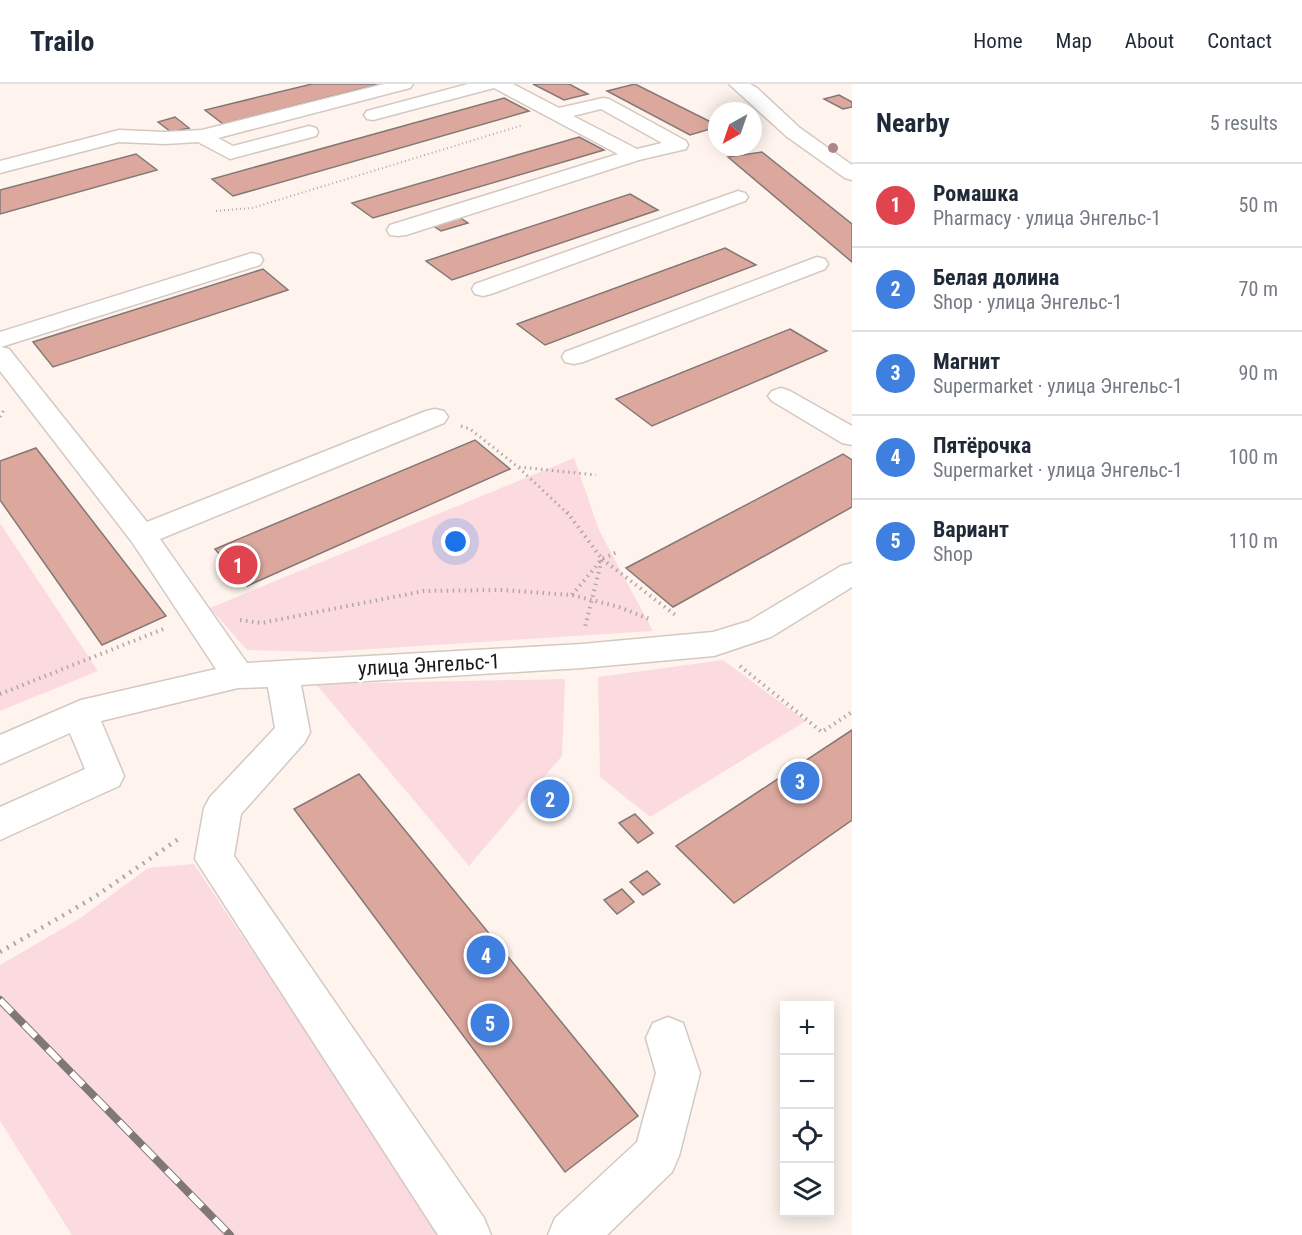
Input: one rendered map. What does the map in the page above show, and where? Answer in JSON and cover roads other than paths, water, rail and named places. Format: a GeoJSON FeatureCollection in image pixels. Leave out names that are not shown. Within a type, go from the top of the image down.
{"type":"FeatureCollection","features":[{"type":"Feature","properties":{"kind":"street"},"geometry":{"type":"LineString","coordinates":[[0,167],[119,136],[165,138],[202,136],[404,84]]}},
{"type":"Feature","properties":{"kind":"street"},"geometry":{"type":"LineString","coordinates":[[353,120],[488,84]]}},
{"type":"Feature","properties":{"kind":"street"},"geometry":{"type":"LineString","coordinates":[[500,84],[634,155]]}},
{"type":"Feature","properties":{"kind":"street"},"geometry":{"type":"LineString","coordinates":[[738,84],[751,92],[793,132],[852,174]]}},
{"type":"Feature","properties":{"kind":"street"},"geometry":{"type":"LineString","coordinates":[[398,230],[634,155],[679,145],[603,103],[557,114]]}},
{"type":"Feature","properties":{"kind":"street"},"geometry":{"type":"LineString","coordinates":[[202,136],[230,153],[331,126]]}},
{"type":"Feature","properties":{"kind":"street"},"geometry":{"type":"LineString","coordinates":[[806,140],[830,140]]}},
{"type":"Feature","properties":{"kind":"street"},"geometry":{"type":"LineString","coordinates":[[483,289],[738,197]]}},
{"type":"Feature","properties":{"kind":"street"},"geometry":{"type":"LineString","coordinates":[[0,340],[252,260]]}},
{"type":"Feature","properties":{"kind":"street"},"geometry":{"type":"LineString","coordinates":[[574,357],[817,264]]}},
{"type":"Feature","properties":{"kind":"street"},"geometry":{"type":"LineString","coordinates":[[0,354],[142,535],[238,676]]}},
{"type":"Feature","properties":{"kind":"street"},"geometry":{"type":"LineString","coordinates":[[781,396],[852,437]]}},
{"type":"Feature","properties":{"kind":"street"},"geometry":{"type":"LineString","coordinates":[[142,535],[435,417]]}},
{"type":"Feature","properties":{"kind":"street","name":"улица Энгельс-1"},"geometry":{"type":"LineString","coordinates":[[0,750],[81,713],[238,676],[582,656],[714,644],[760,629],[852,573]]}},
{"type":"Feature","properties":{"kind":"street"},"geometry":{"type":"LineString","coordinates":[[282,673],[293,732],[223,808],[214,859],[467,1235]]}},
{"type":"Feature","properties":{"kind":"street"},"geometry":{"type":"LineString","coordinates":[[0,824],[106,776],[94,751],[81,713]]}},
{"type":"Feature","properties":{"kind":"street"},"geometry":{"type":"LineString","coordinates":[[572,1235],[656,1156],[678,1073],[668,1038]]}},
{"type":"Feature","properties":{"kind":"railway"},"geometry":{"type":"LineString","coordinates":[[0,1000],[230,1235]]}},
{"type":"Feature","properties":{"kind":"place","name":"Ромашка"},"geometry":{"type":"Point","coordinates":[238,565]}},
{"type":"Feature","properties":{"kind":"place","name":"Магнит"},"geometry":{"type":"Point","coordinates":[800,781]}},
{"type":"Feature","properties":{"kind":"place","name":"Белая долина"},"geometry":{"type":"Point","coordinates":[550,799]}},
{"type":"Feature","properties":{"kind":"place","name":"Пятёрочка"},"geometry":{"type":"Point","coordinates":[486,955]}},
{"type":"Feature","properties":{"kind":"place","name":"Вариант"},"geometry":{"type":"Point","coordinates":[490,1023]}}]}
